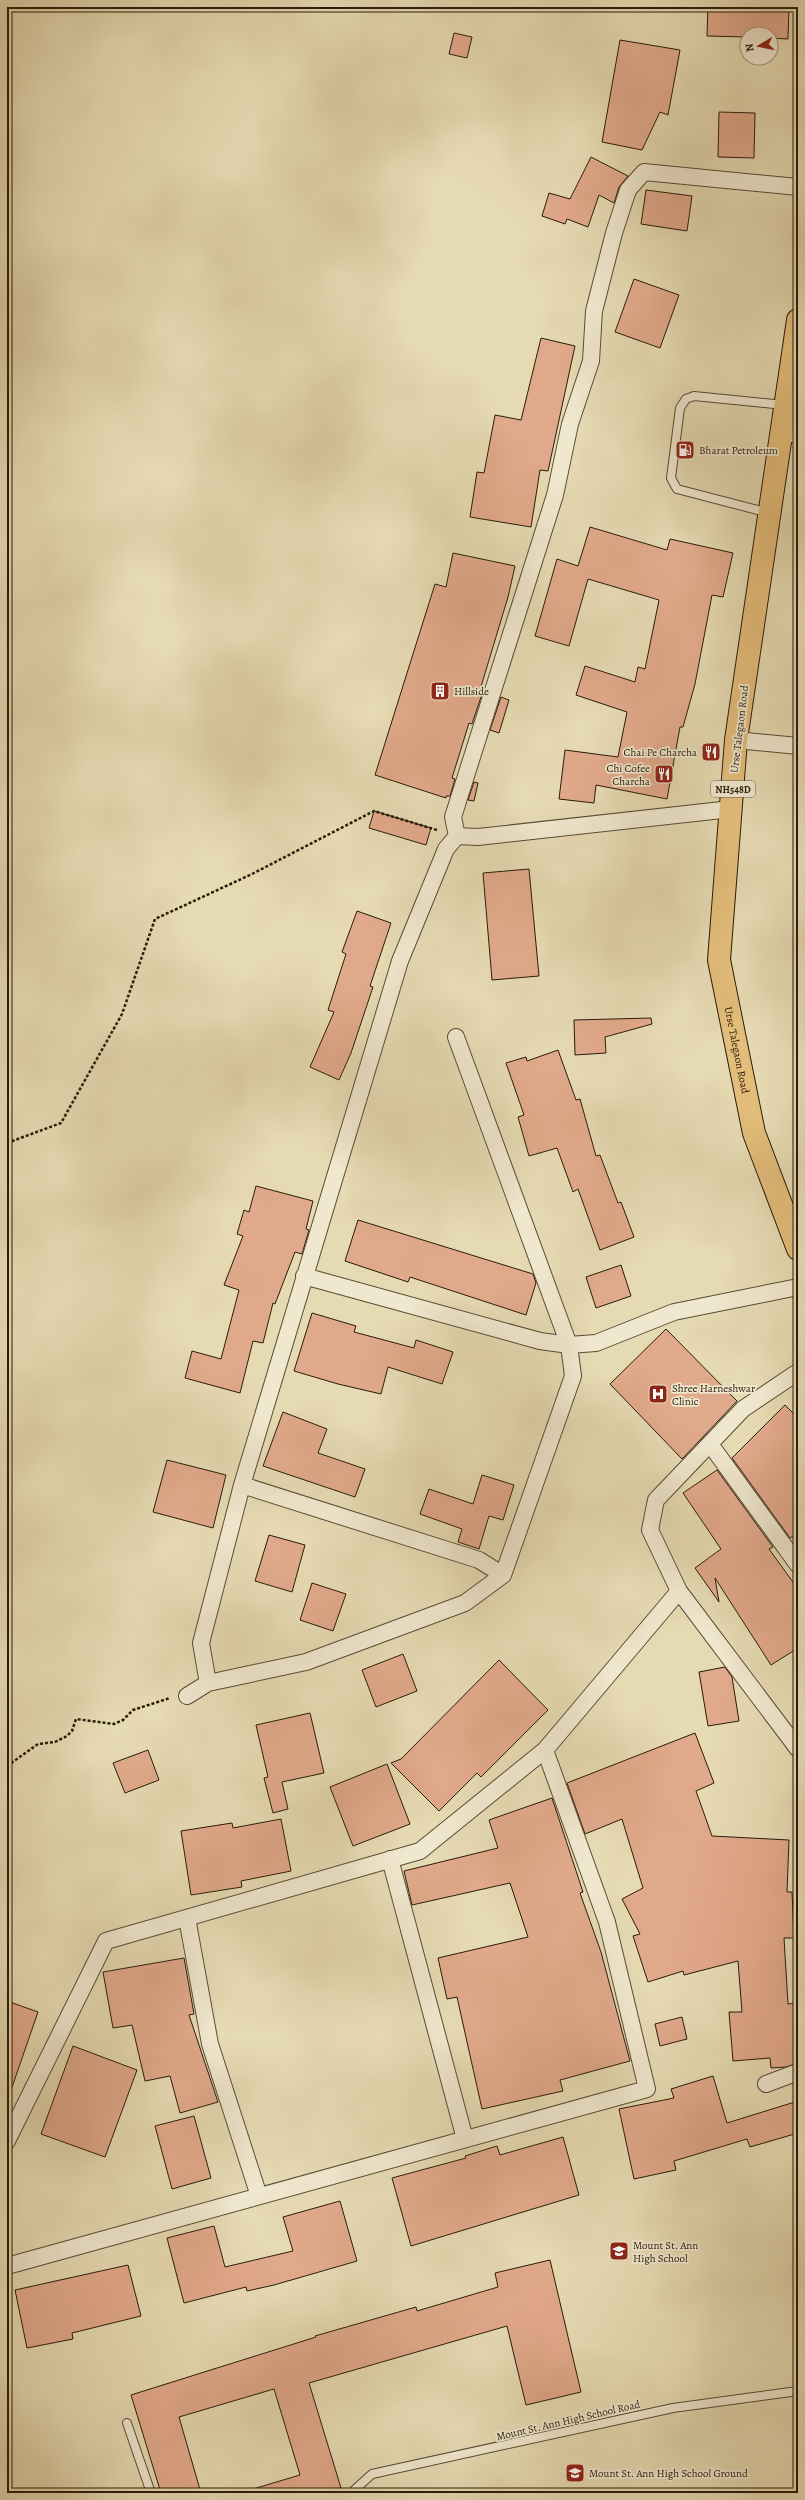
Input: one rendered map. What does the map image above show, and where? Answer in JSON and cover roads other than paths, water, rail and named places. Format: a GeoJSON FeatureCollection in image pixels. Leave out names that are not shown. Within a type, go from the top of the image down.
{"type":"FeatureCollection","features":[{"type":"Feature","properties":{"kind":"highway","name":"Urse Talegaon Road"},"geometry":{"type":"LineString","coordinates":[[798,320],[786,405],[790,434],[770,513],[736,740],[719,960],[754,1133],[798,1249]]}},
{"type":"Feature","properties":{"kind":"street"},"geometry":{"type":"LineString","coordinates":[[457,836],[453,817],[555,495],[570,424],[590,362],[594,311],[628,190],[644,172],[798,187]]}},
{"type":"Feature","properties":{"kind":"street"},"geometry":{"type":"LineString","coordinates":[[736,740],[798,746]]}},
{"type":"Feature","properties":{"kind":"street"},"geometry":{"type":"LineString","coordinates":[[457,836],[478,838],[731,809]]}},
{"type":"Feature","properties":{"kind":"street"},"geometry":{"type":"LineString","coordinates":[[208,1683],[201,1643],[242,1485],[400,961],[446,849],[457,836]]}},
{"type":"Feature","properties":{"kind":"street"},"geometry":{"type":"LineString","coordinates":[[187,1696],[208,1683],[306,1662],[465,1604],[503,1575],[573,1376],[570,1344],[456,1037]]}},
{"type":"Feature","properties":{"kind":"street"},"geometry":{"type":"LineString","coordinates":[[304,1276],[540,1341],[570,1344],[596,1343],[674,1312],[798,1286]]}},
{"type":"Feature","properties":{"kind":"street"},"geometry":{"type":"LineString","coordinates":[[798,1372],[743,1409],[656,1500],[650,1530],[679,1591],[798,1749]]}},
{"type":"Feature","properties":{"kind":"street"},"geometry":{"type":"LineString","coordinates":[[710,1444],[795,1555]]}},
{"type":"Feature","properties":{"kind":"street"},"geometry":{"type":"LineString","coordinates":[[242,1485],[479,1560],[503,1575]]}},
{"type":"Feature","properties":{"kind":"street"},"geometry":{"type":"LineString","coordinates":[[7,2140],[106,1941],[420,1851],[545,1750],[679,1591]]}},
{"type":"Feature","properties":{"kind":"street"},"geometry":{"type":"LineString","coordinates":[[7,2266],[647,2088],[607,1922],[545,1750]]}},
{"type":"Feature","properties":{"kind":"street"},"geometry":{"type":"LineString","coordinates":[[390,1859],[464,2139]]}},
{"type":"Feature","properties":{"kind":"street"},"geometry":{"type":"LineString","coordinates":[[187,1918],[210,2044],[259,2196]]}},
{"type":"Feature","properties":{"kind":"street"},"geometry":{"type":"LineString","coordinates":[[766,2084],[798,2072]]}},
{"type":"Feature","properties":{"kind":"lane"},"geometry":{"type":"LineString","coordinates":[[770,513],[677,489],[672,478],[674,443],[680,408],[686,399],[694,396],[786,405]]}},
{"type":"Feature","properties":{"kind":"lane","name":"Mount St. Ann High School Road"},"geometry":{"type":"LineString","coordinates":[[351,2493],[372,2474],[673,2408],[798,2391]]}},
{"type":"Feature","properties":{"kind":"lane"},"geometry":{"type":"LineString","coordinates":[[127,2423],[150,2493]]}},
{"type":"Feature","properties":{"kind":"place","name":"Bharat Petroleum"},"geometry":{"type":"Point","coordinates":[685,450]}},
{"type":"Feature","properties":{"kind":"place","name":"Hillside"},"geometry":{"type":"Point","coordinates":[440,691]}},
{"type":"Feature","properties":{"kind":"place","name":"Chai Pe Charcha"},"geometry":{"type":"Point","coordinates":[711,752]}},
{"type":"Feature","properties":{"kind":"place","name":"Chi Cofee Charcha"},"geometry":{"type":"Point","coordinates":[664,774]}},
{"type":"Feature","properties":{"kind":"place","name":"Shree Harneshwar Clinic"},"geometry":{"type":"Point","coordinates":[658,1394]}},
{"type":"Feature","properties":{"kind":"place","name":"Mount St. Ann High School"},"geometry":{"type":"Point","coordinates":[619,2251]}},
{"type":"Feature","properties":{"kind":"place","name":"Mount St. Ann High School Ground"},"geometry":{"type":"Point","coordinates":[575,2473]}}]}
